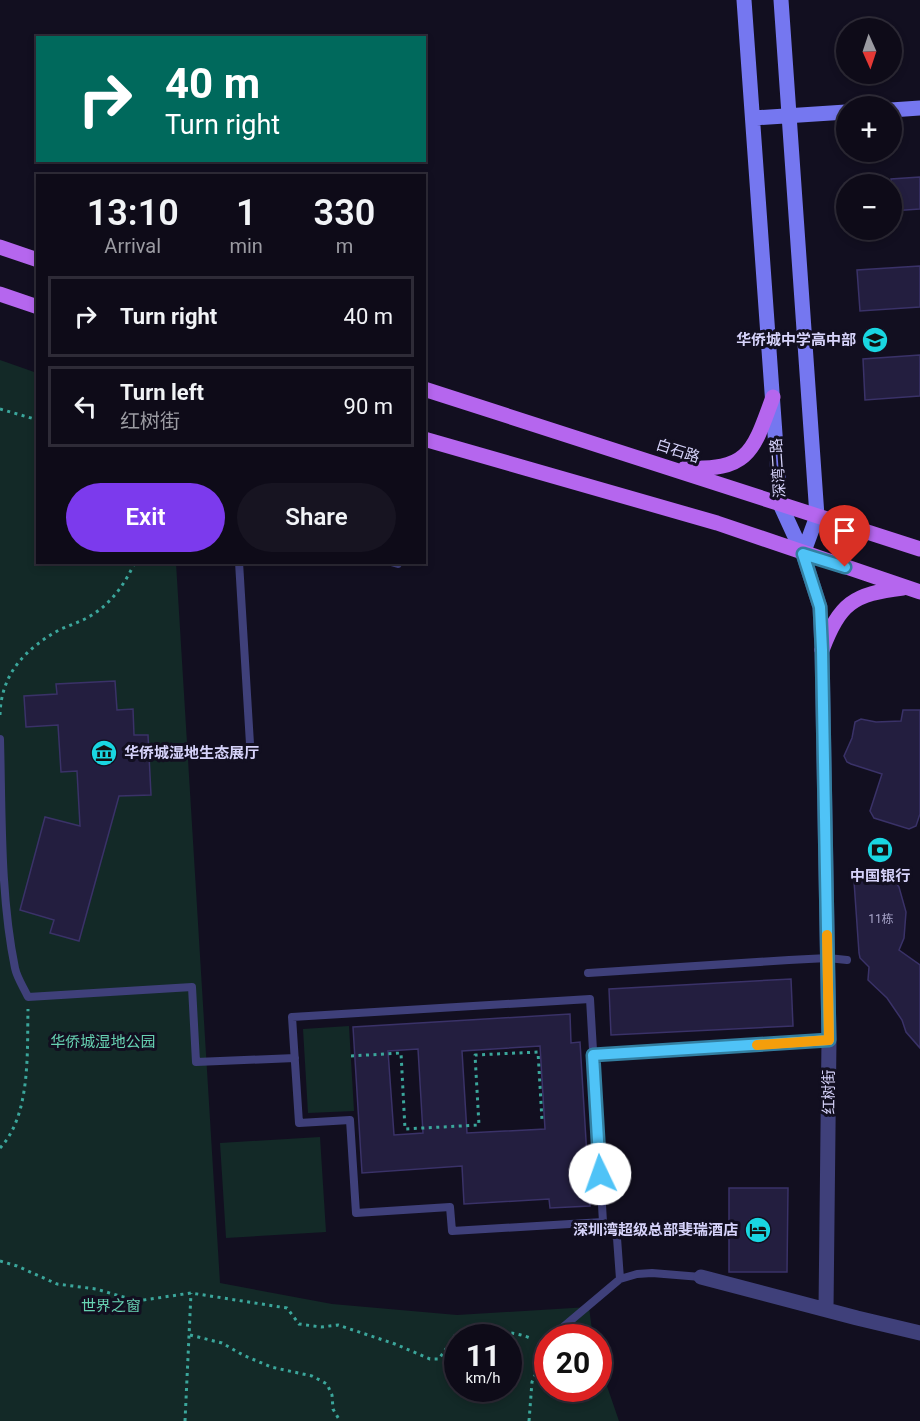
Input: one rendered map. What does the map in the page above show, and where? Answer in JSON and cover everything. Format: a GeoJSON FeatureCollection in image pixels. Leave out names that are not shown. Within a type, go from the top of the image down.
{"type":"FeatureCollection","features":[{"type":"Feature","properties":{"kind":"main road"},"geometry":{"type":"LineString","coordinates":[[0,247],[36,259]]}},
{"type":"Feature","properties":{"kind":"main road"},"geometry":{"type":"LineString","coordinates":[[0,294],[36,306]]}},
{"type":"Feature","properties":{"kind":"main road","name":"白石路"},"geometry":{"type":"LineString","coordinates":[[426,390],[920,549]]}},
{"type":"Feature","properties":{"kind":"main road"},"geometry":{"type":"LineString","coordinates":[[668,467],[702,469],[723,466],[743,458],[759,435],[773,397]]}},
{"type":"Feature","properties":{"kind":"main road"},"geometry":{"type":"LineString","coordinates":[[426,440],[717,523],[913,590]]}},
{"type":"Feature","properties":{"kind":"main road"},"geometry":{"type":"LineString","coordinates":[[822,650],[832,625],[851,602],[885,590],[913,590]]}},
{"type":"Feature","properties":{"kind":"street","name":"深湾二路"},"geometry":{"type":"LineString","coordinates":[[744,0],[780,504],[803,554]]}},
{"type":"Feature","properties":{"kind":"street"},"geometry":{"type":"LineString","coordinates":[[781,0],[817,516],[803,554]]}},
{"type":"Feature","properties":{"kind":"street"},"geometry":{"type":"LineString","coordinates":[[902,109],[920,108]]}},
{"type":"Feature","properties":{"kind":"street"},"geometry":{"type":"LineString","coordinates":[[753,118],[836,113]]}},
{"type":"Feature","properties":{"kind":"street","name":"红树街"},"geometry":{"type":"LineString","coordinates":[[803,554],[820,607],[822,650],[829,1040],[826,1309]]}},
{"type":"Feature","properties":{"kind":"street"},"geometry":{"type":"LineString","coordinates":[[701,1276],[920,1333]]}},
{"type":"Feature","properties":{"kind":"lane"},"geometry":{"type":"LineString","coordinates":[[239,564],[250,744]]}},
{"type":"Feature","properties":{"kind":"lane"},"geometry":{"type":"LineString","coordinates":[[0,739],[4,883],[8,923],[15,970],[28,997],[192,987],[196,1062],[295,1058]]}},
{"type":"Feature","properties":{"kind":"lane"},"geometry":{"type":"LineString","coordinates":[[588,973],[828,958],[847,960]]}},
{"type":"Feature","properties":{"kind":"lane"},"geometry":{"type":"LineString","coordinates":[[603,1222],[452,1231],[450,1207],[356,1213],[350,1120],[299,1123],[292,1017],[590,999],[603,1222],[617,1238],[620,1279]]}},
{"type":"Feature","properties":{"kind":"lane"},"geometry":{"type":"LineString","coordinates":[[593,1055],[829,1040]]}},
{"type":"Feature","properties":{"kind":"lane"},"geometry":{"type":"LineString","coordinates":[[566,1324],[620,1279],[652,1273],[701,1276]]}},
{"type":"Feature","properties":{"kind":"path"},"geometry":{"type":"LineString","coordinates":[[0,409],[36,419]]}},
{"type":"Feature","properties":{"kind":"path"},"geometry":{"type":"LineString","coordinates":[[0,715],[4,685],[17,663],[38,642],[104,607],[128,578],[134,564]]}},
{"type":"Feature","properties":{"kind":"path"},"geometry":{"type":"LineString","coordinates":[[0,1148],[8,1140],[18,1118],[25,1076],[28,997]]}},
{"type":"Feature","properties":{"kind":"path"},"geometry":{"type":"LineString","coordinates":[[491,1049],[491,1054]]}},
{"type":"Feature","properties":{"kind":"path"},"geometry":{"type":"LineString","coordinates":[[351,1056],[401,1053],[405,1129],[479,1125],[475,1055],[538,1052],[542,1120]]}},
{"type":"Feature","properties":{"kind":"path"},"geometry":{"type":"LineString","coordinates":[[0,1261],[57,1284],[96,1288],[137,1301],[191,1293],[287,1308],[299,1324],[321,1327],[338,1325],[395,1344],[430,1359],[439,1359],[456,1334],[469,1331],[534,1338]]}},
{"type":"Feature","properties":{"kind":"path"},"geometry":{"type":"LineString","coordinates":[[185,1421],[191,1293]]}},
{"type":"Feature","properties":{"kind":"path"},"geometry":{"type":"LineString","coordinates":[[190,1335],[222,1343],[271,1367],[312,1376],[327,1384],[332,1395],[333,1409],[340,1421]]}},
{"type":"Feature","properties":{"kind":"path"},"geometry":{"type":"LineString","coordinates":[[529,1421],[534,1378]]}},
{"type":"Feature","properties":{"kind":"green space"},"geometry":{"type":"Polygon","coordinates":[[[0,360],[36,373],[36,564],[176,564],[220,1283],[332,1304],[457,1315],[589,1307],[591,1324],[534,1324],[534,1402],[612,1401],[619,1421],[0,1421],[0,360]]]}},
{"type":"Feature","properties":{"kind":"green space"},"geometry":{"type":"Polygon","coordinates":[[[349,1026],[354,1111],[308,1113],[303,1029],[349,1026]]]}},
{"type":"Feature","properties":{"kind":"green space"},"geometry":{"type":"Polygon","coordinates":[[[320,1137],[326,1232],[226,1238],[220,1143],[320,1137]]]}},
{"type":"Feature","properties":{"kind":"building"},"geometry":{"type":"Polygon","coordinates":[[[920,177],[920,209],[902,210],[902,178],[920,177]]]}},
{"type":"Feature","properties":{"kind":"building"},"geometry":{"type":"Polygon","coordinates":[[[920,266],[920,307],[860,311],[857,270],[920,266]]]}},
{"type":"Feature","properties":{"kind":"building"},"geometry":{"type":"Polygon","coordinates":[[[920,355],[920,396],[865,400],[863,359],[920,355]]]}},
{"type":"Feature","properties":{"kind":"building"},"geometry":{"type":"Polygon","coordinates":[[[115,681],[117,710],[133,709],[134,735],[148,735],[151,795],[119,796],[79,941],[50,933],[54,920],[20,910],[45,817],[80,826],[77,771],[61,772],[58,725],[26,727],[24,696],[57,694],[56,684],[115,681]]]}},
{"type":"Feature","properties":{"kind":"building"},"geometry":{"type":"Polygon","coordinates":[[[903,710],[920,710],[920,814],[916,826],[909,829],[874,818],[870,811],[882,774],[851,764],[844,756],[852,738],[855,722],[861,719],[876,722],[901,721],[903,710]]]}},
{"type":"Feature","properties":{"kind":"building"},"geometry":{"type":"Polygon","coordinates":[[[886,873],[899,887],[906,912],[904,938],[899,950],[920,965],[920,1048],[906,1032],[902,1020],[887,998],[868,980],[869,967],[860,958],[859,953],[854,881],[861,875],[886,873]]]}},
{"type":"Feature","properties":{"kind":"building"},"geometry":{"type":"Polygon","coordinates":[[[791,979],[793,1026],[611,1035],[609,989],[791,979]]]}},
{"type":"Feature","properties":{"kind":"building"},"geometry":{"type":"Polygon","coordinates":[[[570,1014],[571,1043],[580,1042],[590,1206],[550,1208],[549,1199],[464,1204],[462,1166],[362,1173],[353,1027],[570,1014]],[[540,1046],[462,1051],[467,1133],[545,1129],[540,1046]],[[418,1049],[388,1051],[394,1135],[423,1133],[418,1049]]]}},
{"type":"Feature","properties":{"kind":"building","name":"深圳湾超级总部斐瑞酒店"},"geometry":{"type":"Polygon","coordinates":[[[729,1188],[788,1188],[787,1272],[729,1272],[729,1188]]]}},
{"type":"Feature","properties":{"kind":"slow traffic"},"geometry":{"type":"LineString","coordinates":[[757,1045],[829,1040],[827,935]]}},
{"type":"Feature","properties":{"kind":"place","name":"华侨城中学高中部"},"geometry":{"type":"Point","coordinates":[875,340]}},
{"type":"Feature","properties":{"kind":"place","name":"华侨城湿地生态展厅"},"geometry":{"type":"Point","coordinates":[104,753]}},
{"type":"Feature","properties":{"kind":"place","name":"中国银行"},"geometry":{"type":"Point","coordinates":[880,850]}},
{"type":"Feature","properties":{"kind":"place","name":"深圳湾超级总部斐瑞酒店"},"geometry":{"type":"Point","coordinates":[758,1230]}},
{"type":"Feature","properties":{"kind":"route"},"geometry":{"type":"LineString","coordinates":[[600,1174],[593,1055],[829,1040],[820,607],[803,554],[845,567]]}},
{"type":"Feature","properties":{"kind":"park label","name":"华侨城湿地公园"},"geometry":{"type":"Point","coordinates":[103,1042]}},
{"type":"Feature","properties":{"kind":"park label","name":"世界之窗"},"geometry":{"type":"Point","coordinates":[111,1306]}}]}
